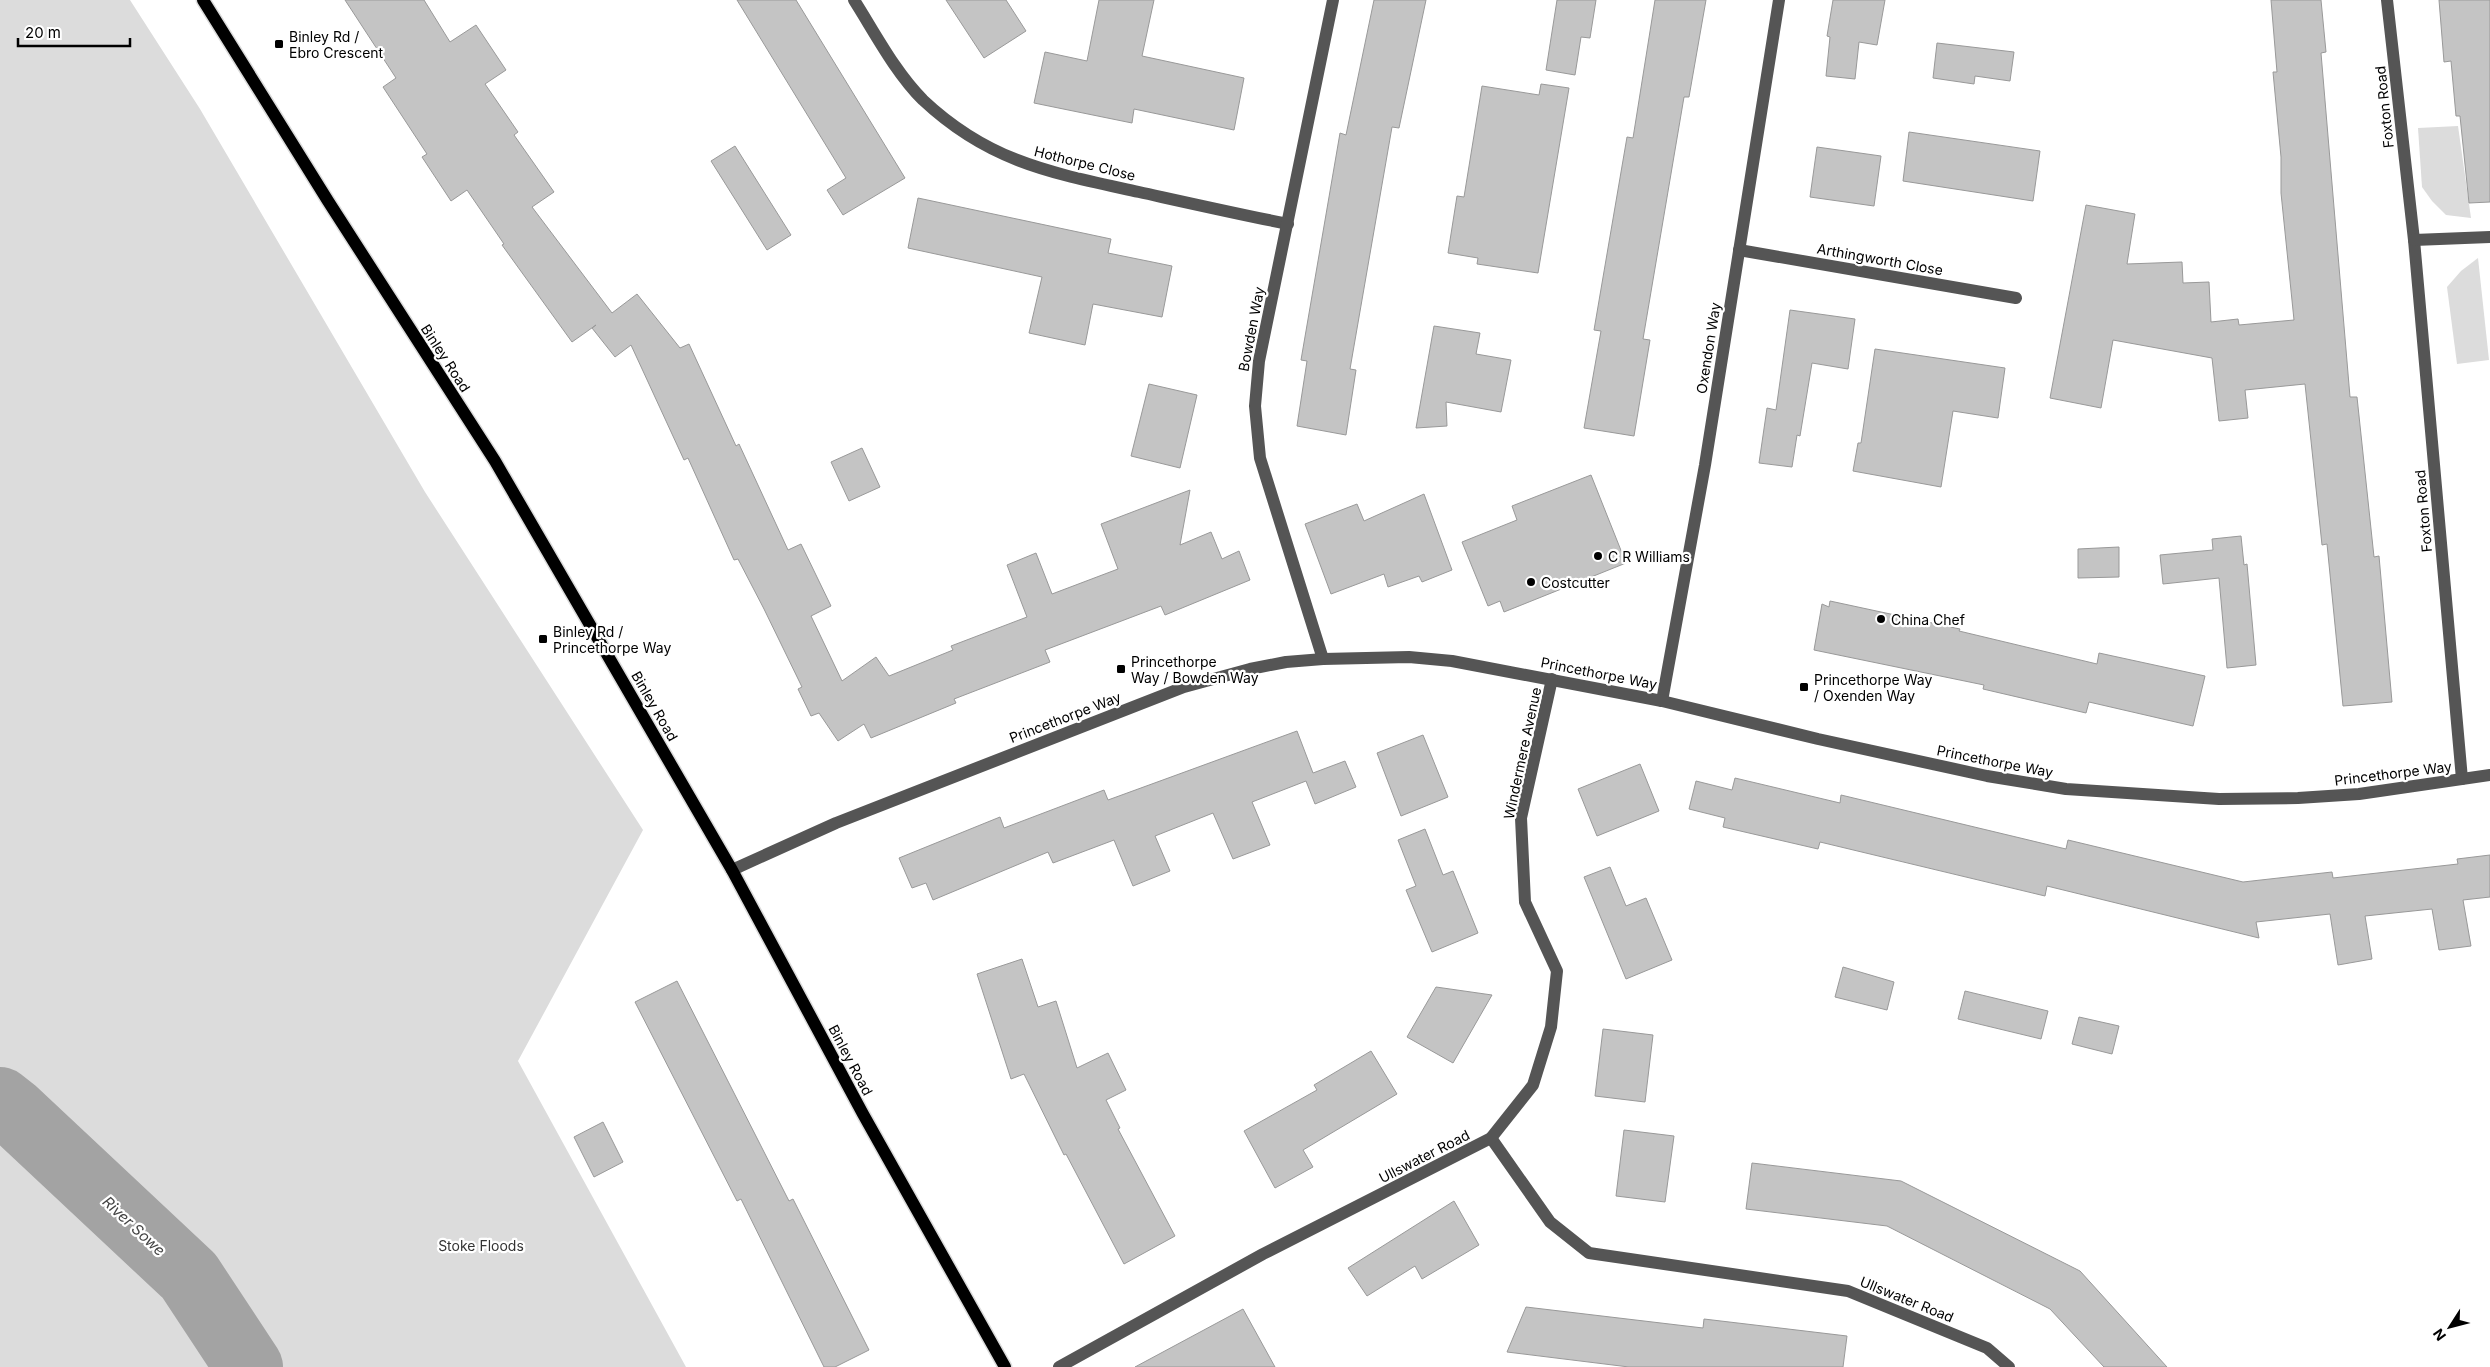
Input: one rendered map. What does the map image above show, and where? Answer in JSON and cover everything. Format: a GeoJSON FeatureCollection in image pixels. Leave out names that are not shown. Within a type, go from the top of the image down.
{"type":"FeatureCollection","features":[{"type":"Feature","properties":{"kind":"main road","name":"Binley Road"},"geometry":{"type":"LineString","coordinates":[[203,0],[333,210],[495,461],[732,870],[863,1114],[1005,1367]]}},
{"type":"Feature","properties":{"kind":"street","name":"Hothorpe Close"},"geometry":{"type":"LineString","coordinates":[[854,0],[892,60],[922,98],[954,126],[992,149],[1044,171],[1288,224]]}},
{"type":"Feature","properties":{"kind":"street","name":"Bowden Way"},"geometry":{"type":"LineString","coordinates":[[1323,659],[1264,472],[1256,427],[1255,406],[1259,361],[1332,0]]}},
{"type":"Feature","properties":{"kind":"street","name":"Oxendon Way"},"geometry":{"type":"LineString","coordinates":[[1662,701],[1705,465],[1779,0]]}},
{"type":"Feature","properties":{"kind":"street","name":"Foxton Road"},"geometry":{"type":"LineString","coordinates":[[2387,0],[2414,240],[2462,779]]}},
{"type":"Feature","properties":{"kind":"street"},"geometry":{"type":"LineString","coordinates":[[2414,240],[2490,237]]}},
{"type":"Feature","properties":{"kind":"street","name":"Arthingworth Close"},"geometry":{"type":"LineString","coordinates":[[1739,250],[2016,298]]}},
{"type":"Feature","properties":{"kind":"street","name":"Princethorpe Way"},"geometry":{"type":"LineString","coordinates":[[732,870],[836,823],[1184,687],[1250,669],[1286,662],[1323,659],[1409,657],[1452,661],[1662,701],[1818,739],[1987,776],[2066,789],[2166,796],[2298,798],[2359,794],[2490,775]]}},
{"type":"Feature","properties":{"kind":"street","name":"Windermere Avenue"},"geometry":{"type":"LineString","coordinates":[[1491,1138],[1533,1085],[1551,1027],[1557,971],[1525,902],[1521,818],[1552,679]]}},
{"type":"Feature","properties":{"kind":"street","name":"Ullswater Road"},"geometry":{"type":"LineString","coordinates":[[1059,1367],[1263,1254],[1491,1138],[1550,1222],[1589,1253],[1848,1292],[1987,1348],[2009,1367]]}},
{"type":"Feature","properties":{"kind":"green space","name":"Stoke Floods"},"geometry":{"type":"Polygon","coordinates":[[[0,0],[130,0],[200,109],[425,492],[643,830],[518,1061],[686,1367],[0,1367],[0,0]]]}},
{"type":"Feature","properties":{"kind":"green space"},"geometry":{"type":"Polygon","coordinates":[[[2458,126],[2471,218],[2446,215],[2432,201],[2422,187],[2418,128],[2458,126]]]}},
{"type":"Feature","properties":{"kind":"green space"},"geometry":{"type":"Polygon","coordinates":[[[2478,258],[2489,360],[2457,364],[2447,287],[2461,271],[2478,258]]]}},
{"type":"Feature","properties":{"kind":"building"},"geometry":{"type":"Polygon","coordinates":[[[345,0],[424,0],[450,42],[476,25],[506,70],[485,84],[518,132],[514,135],[554,192],[532,207],[612,313],[637,294],[680,348],[689,344],[736,446],[739,444],[788,550],[801,544],[831,606],[811,616],[842,681],[876,657],[889,676],[953,650],[951,646],[1027,617],[1007,565],[1036,553],[1052,594],[1118,569],[1101,524],[1190,490],[1180,545],[1211,532],[1222,559],[1239,551],[1250,580],[1165,615],[1161,606],[1045,650],[1050,662],[954,699],[956,703],[871,738],[864,724],[838,741],[819,713],[811,716],[798,689],[802,687],[738,559],[734,560],[688,458],[684,460],[631,345],[615,357],[592,328],[596,325],[572,342],[502,245],[504,244],[467,190],[451,201],[422,157],[427,154],[383,87],[396,78],[345,0]]]}},
{"type":"Feature","properties":{"kind":"building"},"geometry":{"type":"Polygon","coordinates":[[[737,0],[796,0],[905,178],[843,215],[827,190],[846,178],[737,0]]]}},
{"type":"Feature","properties":{"kind":"building"},"geometry":{"type":"Polygon","coordinates":[[[946,0],[1006,0],[1026,31],[984,58],[946,0]]]}},
{"type":"Feature","properties":{"kind":"building"},"geometry":{"type":"Polygon","coordinates":[[[1099,0],[1154,0],[1142,56],[1244,78],[1234,130],[1134,109],[1132,123],[1034,103],[1045,52],[1087,61],[1099,0]]]}},
{"type":"Feature","properties":{"kind":"building"},"geometry":{"type":"Polygon","coordinates":[[[1374,0],[1426,0],[1399,128],[1392,127],[1350,369],[1356,370],[1346,435],[1297,426],[1307,361],[1301,360],[1340,133],[1346,135],[1374,0]]]}},
{"type":"Feature","properties":{"kind":"building"},"geometry":{"type":"Polygon","coordinates":[[[1557,0],[1596,0],[1590,38],[1581,37],[1575,75],[1546,70],[1557,0]]]}},
{"type":"Feature","properties":{"kind":"building"},"geometry":{"type":"Polygon","coordinates":[[[1655,0],[1706,0],[1689,97],[1684,97],[1643,339],[1650,340],[1634,436],[1584,428],[1601,331],[1594,330],[1627,137],[1633,138],[1655,0]]]}},
{"type":"Feature","properties":{"kind":"building"},"geometry":{"type":"Polygon","coordinates":[[[1833,0],[1885,0],[1877,45],[1859,42],[1855,79],[1826,76],[1830,37],[1827,36],[1833,0]]]}},
{"type":"Feature","properties":{"kind":"building"},"geometry":{"type":"Polygon","coordinates":[[[2271,0],[2321,0],[2326,52],[2321,53],[2350,397],[2357,397],[2374,557],[2379,556],[2392,702],[2343,706],[2327,544],[2322,545],[2305,384],[2245,390],[2248,418],[2219,421],[2212,358],[2113,340],[2101,408],[2050,398],[2086,205],[2135,214],[2127,264],[2182,262],[2183,283],[2209,282],[2211,322],[2238,319],[2239,325],[2294,320],[2281,193],[2281,157],[2273,72],[2277,72],[2271,0]]]}},
{"type":"Feature","properties":{"kind":"building"},"geometry":{"type":"Polygon","coordinates":[[[2439,0],[2490,0],[2490,202],[2469,203],[2460,116],[2456,116],[2451,61],[2444,62],[2439,0]]]}},
{"type":"Feature","properties":{"kind":"building"},"geometry":{"type":"Polygon","coordinates":[[[1937,43],[2014,52],[2010,81],[1975,76],[1974,84],[1933,78],[1937,43]]]}},
{"type":"Feature","properties":{"kind":"building"},"geometry":{"type":"Polygon","coordinates":[[[1541,84],[1569,88],[1538,273],[1477,264],[1478,258],[1448,253],[1457,196],[1464,197],[1482,86],[1539,95],[1541,84]]]}},
{"type":"Feature","properties":{"kind":"building"},"geometry":{"type":"Polygon","coordinates":[[[1909,132],[2040,151],[2033,201],[1903,181],[1909,132]]]}},
{"type":"Feature","properties":{"kind":"building"},"geometry":{"type":"Polygon","coordinates":[[[735,146],[791,235],[767,250],[711,161],[735,146]]]}},
{"type":"Feature","properties":{"kind":"building"},"geometry":{"type":"Polygon","coordinates":[[[1817,147],[1881,156],[1874,206],[1810,197],[1817,147]]]}},
{"type":"Feature","properties":{"kind":"building"},"geometry":{"type":"Polygon","coordinates":[[[918,198],[1111,239],[1108,253],[1172,266],[1162,317],[1093,304],[1085,345],[1029,333],[1042,277],[908,248],[918,198]]]}},
{"type":"Feature","properties":{"kind":"building"},"geometry":{"type":"Polygon","coordinates":[[[1790,310],[1855,319],[1848,369],[1812,363],[1800,436],[1797,435],[1792,467],[1759,463],[1767,408],[1776,410],[1790,310]]]}},
{"type":"Feature","properties":{"kind":"building"},"geometry":{"type":"Polygon","coordinates":[[[1434,326],[1480,333],[1476,354],[1511,360],[1501,412],[1446,402],[1447,426],[1416,428],[1434,326]]]}},
{"type":"Feature","properties":{"kind":"building"},"geometry":{"type":"Polygon","coordinates":[[[1875,349],[2005,368],[1998,418],[1953,411],[1941,487],[1853,471],[1858,443],[1861,443],[1875,349]]]}},
{"type":"Feature","properties":{"kind":"building"},"geometry":{"type":"Polygon","coordinates":[[[1149,384],[1197,395],[1180,468],[1131,456],[1149,384]]]}},
{"type":"Feature","properties":{"kind":"building"},"geometry":{"type":"Polygon","coordinates":[[[862,448],[880,487],[849,501],[831,462],[862,448]]]}},
{"type":"Feature","properties":{"kind":"building"},"geometry":{"type":"Polygon","coordinates":[[[1591,475],[1626,563],[1504,612],[1500,601],[1488,606],[1462,542],[1517,520],[1512,506],[1591,475]]]}},
{"type":"Feature","properties":{"kind":"building"},"geometry":{"type":"Polygon","coordinates":[[[1424,494],[1452,570],[1422,582],[1419,576],[1388,587],[1384,574],[1331,594],[1305,524],[1357,504],[1364,521],[1424,494]]]}},
{"type":"Feature","properties":{"kind":"building"},"geometry":{"type":"Polygon","coordinates":[[[2241,536],[2244,565],[2247,564],[2256,665],[2227,668],[2219,578],[2163,584],[2160,555],[2213,550],[2212,539],[2241,536]]]}},
{"type":"Feature","properties":{"kind":"building"},"geometry":{"type":"Polygon","coordinates":[[[2119,547],[2119,577],[2078,578],[2078,549],[2119,547]]]}},
{"type":"Feature","properties":{"kind":"building"},"geometry":{"type":"Polygon","coordinates":[[[1830,601],[1960,629],[1959,631],[2097,664],[2099,653],[2205,676],[2193,726],[2089,702],[2086,713],[1983,689],[1984,685],[1814,650],[1822,604],[1829,607],[1830,601]]]}},
{"type":"Feature","properties":{"kind":"building"},"geometry":{"type":"Polygon","coordinates":[[[1297,731],[1313,773],[1345,761],[1356,787],[1315,804],[1306,781],[1252,802],[1270,845],[1233,859],[1213,813],[1155,836],[1170,871],[1133,886],[1114,840],[1053,863],[1048,852],[933,900],[926,883],[912,888],[899,858],[1000,817],[1004,828],[1104,790],[1108,800],[1297,731]]]}},
{"type":"Feature","properties":{"kind":"building"},"geometry":{"type":"Polygon","coordinates":[[[1423,735],[1448,797],[1401,816],[1377,753],[1423,735]]]}},
{"type":"Feature","properties":{"kind":"building"},"geometry":{"type":"Polygon","coordinates":[[[1640,764],[1659,811],[1597,836],[1578,789],[1640,764]]]}},
{"type":"Feature","properties":{"kind":"building"},"geometry":{"type":"Polygon","coordinates":[[[1735,778],[1840,803],[1841,795],[2066,849],[2068,840],[2243,882],[2332,872],[2333,878],[2458,864],[2457,859],[2490,855],[2490,897],[2463,900],[2471,946],[2439,950],[2432,909],[2365,916],[2372,959],[2338,965],[2330,914],[2256,922],[2259,938],[2047,886],[2045,896],[1820,842],[1818,849],[1723,827],[1725,818],[1689,809],[1696,781],[1732,790],[1735,778]]]}},
{"type":"Feature","properties":{"kind":"building"},"geometry":{"type":"Polygon","coordinates":[[[1425,829],[1443,875],[1453,871],[1478,933],[1432,952],[1406,890],[1416,886],[1398,840],[1425,829]]]}},
{"type":"Feature","properties":{"kind":"building"},"geometry":{"type":"Polygon","coordinates":[[[1610,867],[1626,906],[1646,898],[1672,960],[1626,979],[1584,877],[1610,867]]]}},
{"type":"Feature","properties":{"kind":"building"},"geometry":{"type":"Polygon","coordinates":[[[1022,959],[1038,1007],[1056,1001],[1077,1068],[1108,1053],[1126,1090],[1106,1100],[1120,1128],[1118,1129],[1175,1236],[1124,1264],[1066,1154],[1064,1155],[1024,1074],[1011,1079],[977,974],[1022,959]]]}},
{"type":"Feature","properties":{"kind":"building"},"geometry":{"type":"Polygon","coordinates":[[[1843,967],[1894,982],[1887,1010],[1835,997],[1843,967]]]}},
{"type":"Feature","properties":{"kind":"building"},"geometry":{"type":"Polygon","coordinates":[[[677,981],[789,1201],[793,1199],[869,1350],[835,1367],[824,1367],[741,1199],[737,1201],[635,1002],[677,981]]]}},
{"type":"Feature","properties":{"kind":"building"},"geometry":{"type":"Polygon","coordinates":[[[1436,987],[1492,995],[1453,1063],[1407,1037],[1436,987]]]}},
{"type":"Feature","properties":{"kind":"building"},"geometry":{"type":"Polygon","coordinates":[[[1965,991],[2048,1011],[2041,1039],[1958,1019],[1965,991]]]}},
{"type":"Feature","properties":{"kind":"building"},"geometry":{"type":"Polygon","coordinates":[[[2079,1017],[2119,1026],[2112,1054],[2072,1044],[2079,1017]]]}},
{"type":"Feature","properties":{"kind":"building"},"geometry":{"type":"Polygon","coordinates":[[[1603,1029],[1653,1035],[1645,1102],[1595,1096],[1603,1029]]]}},
{"type":"Feature","properties":{"kind":"building"},"geometry":{"type":"Polygon","coordinates":[[[1371,1051],[1397,1094],[1303,1150],[1313,1167],[1275,1188],[1244,1131],[1317,1090],[1314,1085],[1371,1051]]]}},
{"type":"Feature","properties":{"kind":"building"},"geometry":{"type":"Polygon","coordinates":[[[603,1122],[623,1162],[594,1177],[574,1137],[603,1122]]]}},
{"type":"Feature","properties":{"kind":"building"},"geometry":{"type":"Polygon","coordinates":[[[1624,1130],[1674,1136],[1665,1202],[1616,1196],[1624,1130]]]}},
{"type":"Feature","properties":{"kind":"building"},"geometry":{"type":"Polygon","coordinates":[[[1752,1163],[1901,1181],[2080,1271],[2167,1367],[2104,1367],[2050,1309],[1887,1226],[1746,1209],[1752,1163]]]}},
{"type":"Feature","properties":{"kind":"building"},"geometry":{"type":"Polygon","coordinates":[[[1454,1201],[1479,1245],[1422,1279],[1415,1266],[1367,1296],[1348,1268],[1454,1201]]]}},
{"type":"Feature","properties":{"kind":"building"},"geometry":{"type":"Polygon","coordinates":[[[1526,1307],[1703,1328],[1704,1319],[1847,1336],[1843,1367],[1629,1367],[1507,1352],[1526,1307]]]}},
{"type":"Feature","properties":{"kind":"building"},"geometry":{"type":"Polygon","coordinates":[[[1243,1309],[1275,1367],[1135,1367],[1243,1309]]]}},
{"type":"Feature","properties":{"kind":"waterway","name":"River Sowe"},"geometry":{"type":"LineString","coordinates":[[0,1101],[189,1276],[249,1367]]}},
{"type":"Feature","properties":{"kind":"place","name":"Binley Rd / Ebro Crescent"},"geometry":{"type":"Point","coordinates":[279,44]}},
{"type":"Feature","properties":{"kind":"place","name":"C R Williams"},"geometry":{"type":"Point","coordinates":[1598,556]}},
{"type":"Feature","properties":{"kind":"place","name":"Costcutter"},"geometry":{"type":"Point","coordinates":[1531,582]}},
{"type":"Feature","properties":{"kind":"place","name":"China Chef"},"geometry":{"type":"Point","coordinates":[1881,619]}},
{"type":"Feature","properties":{"kind":"place","name":"Binley Rd / Princethorpe Way"},"geometry":{"type":"Point","coordinates":[543,639]}},
{"type":"Feature","properties":{"kind":"place","name":"Princethorpe Way / Bowden Way"},"geometry":{"type":"Point","coordinates":[1121,669]}},
{"type":"Feature","properties":{"kind":"place","name":"Princethorpe Way / Oxenden Way"},"geometry":{"type":"Point","coordinates":[1804,687]}}]}
